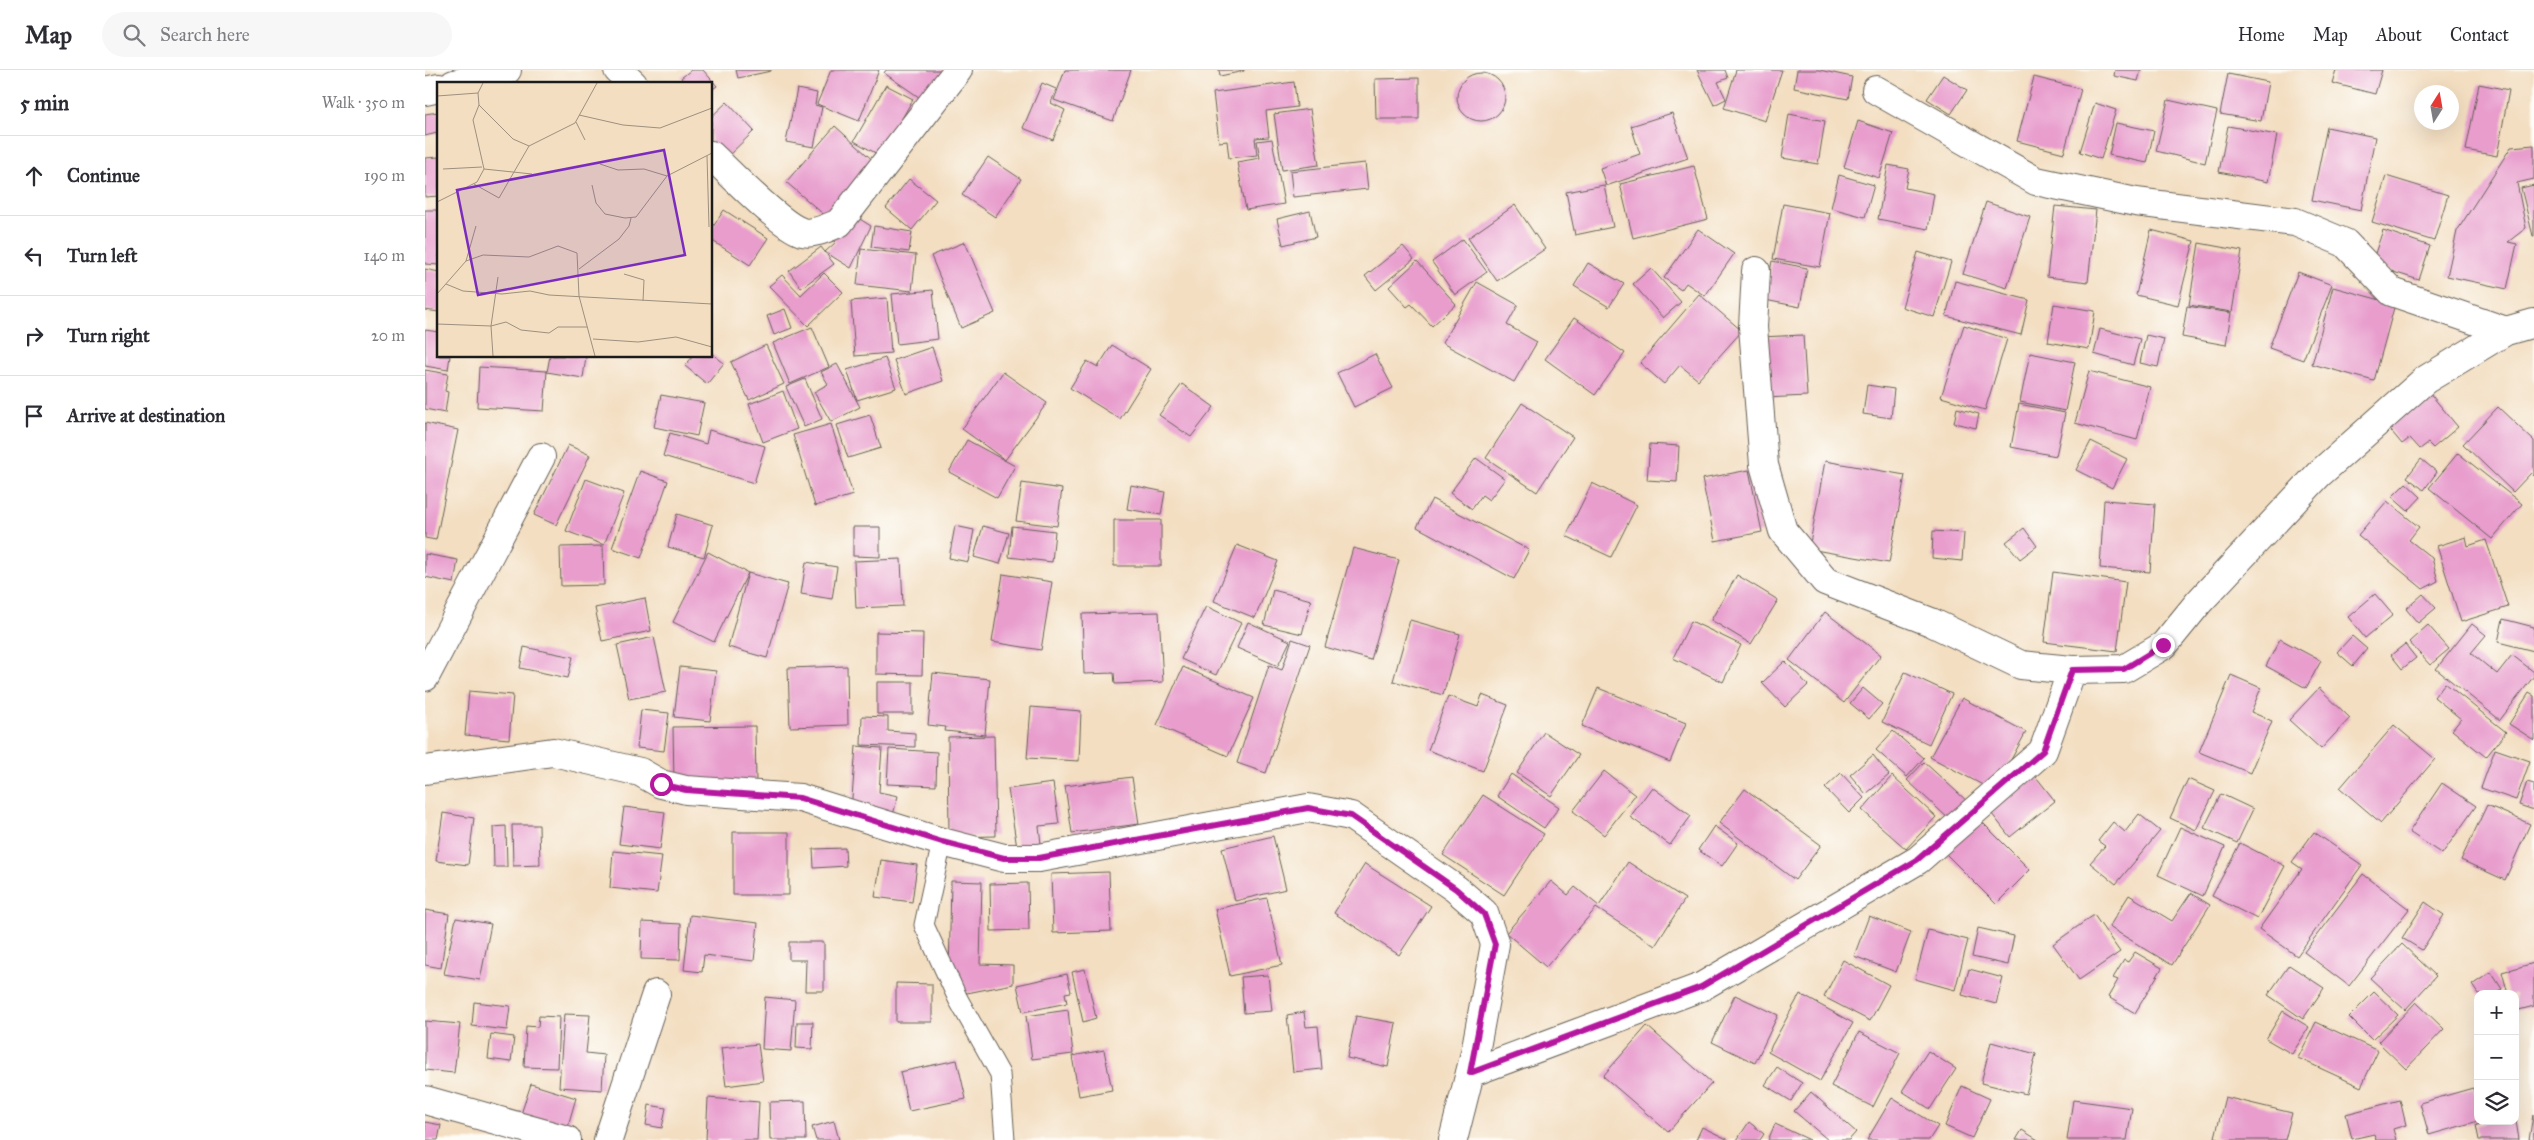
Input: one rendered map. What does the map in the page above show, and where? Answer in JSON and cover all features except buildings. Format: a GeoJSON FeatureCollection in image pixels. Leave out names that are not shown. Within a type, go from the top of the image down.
{"type":"FeatureCollection","features":[{"type":"Feature","properties":{"kind":"street"},"geometry":{"type":"LineString","coordinates":[[462,82],[507,70]]}},
{"type":"Feature","properties":{"kind":"street"},"geometry":{"type":"LineString","coordinates":[[618,70],[631,82]]}},
{"type":"Feature","properties":{"kind":"street"},"geometry":{"type":"LineString","coordinates":[[713,157],[784,222],[803,232],[822,230],[839,223],[958,70]]}},
{"type":"Feature","properties":{"kind":"street"},"geometry":{"type":"LineString","coordinates":[[1876,90],[2036,181],[2136,202],[2295,222],[2345,243],[2392,292],[2507,330]]}},
{"type":"Feature","properties":{"kind":"street"},"geometry":{"type":"LineString","coordinates":[[1756,272],[1753,327],[1764,465],[1783,531],[1825,581],[1931,622],[2021,665],[2072,670],[2124,669],[2163,645],[2199,602],[2319,474],[2425,380],[2507,330],[2534,323]]}},
{"type":"Feature","properties":{"kind":"street"},"geometry":{"type":"LineString","coordinates":[[425,677],[541,457]]}},
{"type":"Feature","properties":{"kind":"street"},"geometry":{"type":"LineString","coordinates":[[1470,1073],[1701,987],[1917,860],[2043,751],[2072,670]]}},
{"type":"Feature","properties":{"kind":"street"},"geometry":{"type":"LineString","coordinates":[[425,770],[553,752],[640,772],[661,784],[686,790],[800,798],[942,842],[1004,858],[1039,858],[1308,808],[1351,816],[1456,889],[1484,914],[1495,944],[1470,1073],[1453,1140]]}},
{"type":"Feature","properties":{"kind":"street"},"geometry":{"type":"LineString","coordinates":[[608,1140],[656,994]]}},
{"type":"Feature","properties":{"kind":"street"},"geometry":{"type":"LineString","coordinates":[[425,1100],[567,1140]]}},
{"type":"Feature","properties":{"kind":"lane"},"geometry":{"type":"LineString","coordinates":[[942,842],[924,925],[958,999],[1000,1074],[1005,1140]]}},
{"type":"Feature","properties":{"kind":"route"},"geometry":{"type":"LineString","coordinates":[[661,784],[686,790],[800,798],[942,842],[1004,858],[1039,858],[1308,808],[1351,816],[1456,889],[1484,914],[1495,944],[1470,1073],[1701,987],[1917,860],[2043,751],[2072,670],[2124,669],[2163,645]]}}]}
